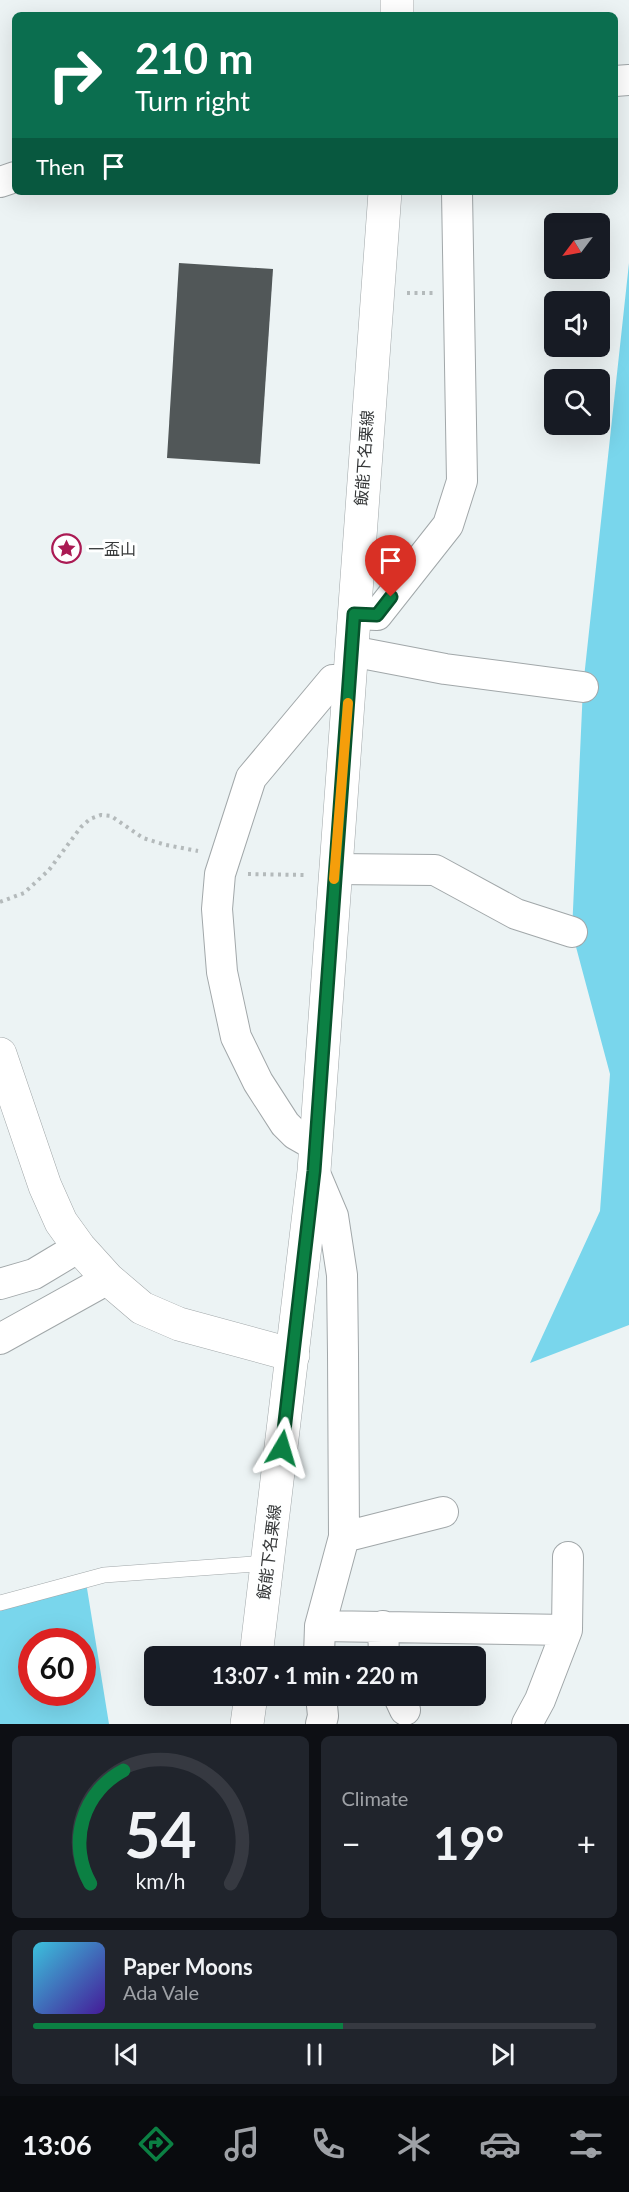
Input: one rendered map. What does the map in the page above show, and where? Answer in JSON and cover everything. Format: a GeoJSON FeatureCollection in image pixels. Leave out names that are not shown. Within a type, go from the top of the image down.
{"type":"FeatureCollection","features":[{"type":"Feature","properties":{"kind":"main road","name":"飯能下名栗線"},"geometry":{"type":"LineString","coordinates":[[257,1646],[315,1158],[385,195]]}},
{"type":"Feature","properties":{"kind":"main road"},"geometry":{"type":"LineString","coordinates":[[0,1054],[45,1186],[61,1222],[79,1247],[108,1279],[142,1308],[170,1320],[292,1355]]}},
{"type":"Feature","properties":{"kind":"main road"},"geometry":{"type":"LineString","coordinates":[[247,1724],[249,1706]]}},
{"type":"Feature","properties":{"kind":"street"},"geometry":{"type":"LineString","coordinates":[[354,614],[377,615],[448,525],[462,481],[458,195]]}},
{"type":"Feature","properties":{"kind":"street"},"geometry":{"type":"LineString","coordinates":[[319,1646],[320,1626],[344,1537],[342,1275],[333,1216],[315,1158],[285,1124],[258,1082],[236,1037],[222,972],[217,909],[223,865],[251,778],[333,680],[350,666],[445,669],[583,687]]}},
{"type":"Feature","properties":{"kind":"street"},"geometry":{"type":"LineString","coordinates":[[335,872],[435,870],[516,914],[572,932]]}},
{"type":"Feature","properties":{"kind":"street"},"geometry":{"type":"LineString","coordinates":[[0,1284],[34,1274],[79,1247]]}},
{"type":"Feature","properties":{"kind":"street"},"geometry":{"type":"LineString","coordinates":[[0,1339],[108,1279]]}},
{"type":"Feature","properties":{"kind":"street"},"geometry":{"type":"LineString","coordinates":[[344,1537],[443,1512]]}},
{"type":"Feature","properties":{"kind":"street"},"geometry":{"type":"LineString","coordinates":[[527,1724],[540,1700],[567,1630],[568,1557]]}},
{"type":"Feature","properties":{"kind":"street"},"geometry":{"type":"LineString","coordinates":[[320,1626],[567,1630]]}},
{"type":"Feature","properties":{"kind":"street"},"geometry":{"type":"LineString","coordinates":[[383,1626],[384,1646]]}},
{"type":"Feature","properties":{"kind":"street"},"geometry":{"type":"LineString","coordinates":[[321,1724],[322,1706]]}},
{"type":"Feature","properties":{"kind":"lane"},"geometry":{"type":"LineString","coordinates":[[0,1603],[104,1575],[268,1563]]}},
{"type":"Feature","properties":{"kind":"path"},"geometry":{"type":"LineString","coordinates":[[376,293],[458,293]]}},
{"type":"Feature","properties":{"kind":"path"},"geometry":{"type":"LineString","coordinates":[[0,902],[24,893],[49,870],[81,827],[90,819],[101,815],[111,816],[143,838],[223,865],[335,872]]}},
{"type":"Feature","properties":{"kind":"shaded area"},"geometry":{"type":"Polygon","coordinates":[[[629,263],[629,1325],[530,1363],[600,1211],[610,1074],[572,932],[583,687],[629,263]]]}},
{"type":"Feature","properties":{"kind":"shaded area"},"geometry":{"type":"Polygon","coordinates":[[[85,1576],[93,1628],[18,1628],[18,1706],[96,1706],[96,1644],[109,1724],[0,1724],[0,1598],[85,1576]]]}},
{"type":"Feature","properties":{"kind":"building"},"geometry":{"type":"Polygon","coordinates":[[[179,263],[273,269],[260,464],[167,458],[179,263]]]}},
{"type":"Feature","properties":{"kind":"slow traffic"},"geometry":{"type":"LineString","coordinates":[[334,879],[348,703]]}},
{"type":"Feature","properties":{"kind":"place","name":"一盃山"},"geometry":{"type":"Point","coordinates":[67,549]}},
{"type":"Feature","properties":{"kind":"route"},"geometry":{"type":"LineString","coordinates":[[282,1448],[314,1171],[354,614],[377,615],[391,597]]}}]}
